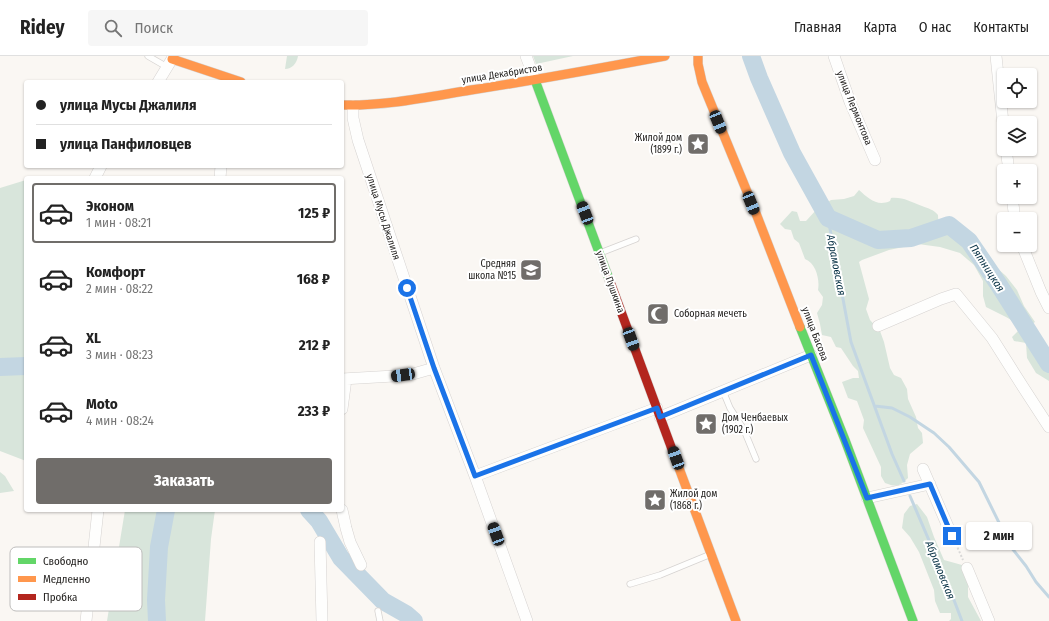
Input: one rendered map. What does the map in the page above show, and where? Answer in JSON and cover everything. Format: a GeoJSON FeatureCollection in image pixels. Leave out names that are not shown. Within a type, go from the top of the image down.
{"type":"FeatureCollection","features":[{"type":"Feature","properties":{"kind":"street","name":"улица Пушкина"},"geometry":{"type":"LineString","coordinates":[[526,56],[736,621]]}},
{"type":"Feature","properties":{"kind":"street","name":"улица Декабристов"},"geometry":{"type":"LineString","coordinates":[[347,105],[395,102],[535,80],[665,56]]}},
{"type":"Feature","properties":{"kind":"street","name":"улица Басова"},"geometry":{"type":"LineString","coordinates":[[698,56],[698,64],[702,82],[867,498],[913,621]]}},
{"type":"Feature","properties":{"kind":"street","name":"улица Лермонтова"},"geometry":{"type":"LineString","coordinates":[[834,56],[850,102],[875,160]]}},
{"type":"Feature","properties":{"kind":"street"},"geometry":{"type":"LineString","coordinates":[[996,56],[1002,116]]}},
{"type":"Feature","properties":{"kind":"street"},"geometry":{"type":"LineString","coordinates":[[159,80],[171,61],[233,80]]}},
{"type":"Feature","properties":{"kind":"street","name":"улица Мусы Джалиля"},"geometry":{"type":"LineString","coordinates":[[347,105],[353,118],[358,140],[434,368],[475,476],[527,621]]}},
{"type":"Feature","properties":{"kind":"street"},"geometry":{"type":"LineString","coordinates":[[1025,252],[1040,292],[1049,308]]}},
{"type":"Feature","properties":{"kind":"street"},"geometry":{"type":"LineString","coordinates":[[878,326],[956,294],[992,338],[1049,427]]}},
{"type":"Feature","properties":{"kind":"street"},"geometry":{"type":"LineString","coordinates":[[475,476],[723,391],[811,355]]}},
{"type":"Feature","properties":{"kind":"street"},"geometry":{"type":"LineString","coordinates":[[344,379],[412,374],[434,368]]}},
{"type":"Feature","properties":{"kind":"street"},"geometry":{"type":"LineString","coordinates":[[923,469],[952,536]]}},
{"type":"Feature","properties":{"kind":"street"},"geometry":{"type":"LineString","coordinates":[[867,498],[930,484]]}},
{"type":"Feature","properties":{"kind":"street"},"geometry":{"type":"LineString","coordinates":[[94,547],[98,512]]}},
{"type":"Feature","properties":{"kind":"street"},"geometry":{"type":"LineString","coordinates":[[342,512],[350,542],[361,565]]}},
{"type":"Feature","properties":{"kind":"street"},"geometry":{"type":"LineString","coordinates":[[320,542],[322,621]]}},
{"type":"Feature","properties":{"kind":"street"},"geometry":{"type":"LineString","coordinates":[[967,568],[989,621]]}},
{"type":"Feature","properties":{"kind":"street"},"geometry":{"type":"LineString","coordinates":[[86,621],[87,611]]}},
{"type":"Feature","properties":{"kind":"lane"},"geometry":{"type":"LineString","coordinates":[[151,58],[171,61]]}},
{"type":"Feature","properties":{"kind":"lane"},"geometry":{"type":"LineString","coordinates":[[151,58],[171,61]]}},
{"type":"Feature","properties":{"kind":"lane"},"geometry":{"type":"LineString","coordinates":[[599,253],[636,239]]}},
{"type":"Feature","properties":{"kind":"lane"},"geometry":{"type":"LineString","coordinates":[[723,391],[730,408],[744,430],[756,459]]}},
{"type":"Feature","properties":{"kind":"lane"},"geometry":{"type":"LineString","coordinates":[[630,584],[660,575],[711,554]]}},
{"type":"Feature","properties":{"kind":"lane"},"geometry":{"type":"LineString","coordinates":[[378,611],[380,621]]}},
{"type":"Feature","properties":{"kind":"path"},"geometry":{"type":"LineString","coordinates":[[952,536],[967,568]]}},
{"type":"Feature","properties":{"kind":"shaded area"},"geometry":{"type":"Polygon","coordinates":[[[287,56],[298,56],[294,65],[285,69],[287,56]]]}},
{"type":"Feature","properties":{"kind":"shaded area"},"geometry":{"type":"Polygon","coordinates":[[[533,56],[573,56],[536,64],[533,56]]]}},
{"type":"Feature","properties":{"kind":"shaded area"},"geometry":{"type":"Polygon","coordinates":[[[24,181],[24,460],[0,451],[0,188],[24,181]]]}},
{"type":"Feature","properties":{"kind":"shaded area"},"geometry":{"type":"Polygon","coordinates":[[[859,190],[869,199],[881,203],[890,201],[891,198],[907,200],[934,211],[938,215],[938,220],[940,223],[953,235],[957,229],[962,231],[968,239],[978,247],[986,258],[1006,276],[1017,290],[1024,306],[1035,322],[1024,329],[1021,335],[1036,332],[1038,341],[1043,348],[1049,352],[1049,381],[1036,373],[1027,358],[1026,343],[1014,341],[1012,337],[1018,331],[1018,324],[986,307],[983,296],[983,281],[974,265],[960,253],[940,247],[918,244],[889,250],[859,262],[869,299],[866,309],[870,320],[880,331],[890,368],[894,375],[901,378],[907,389],[908,399],[916,417],[918,428],[922,433],[923,443],[910,454],[907,465],[908,478],[897,485],[885,483],[881,476],[881,467],[863,428],[864,420],[857,401],[848,398],[842,382],[853,378],[859,378],[858,371],[841,348],[836,347],[831,337],[822,335],[817,313],[822,305],[823,297],[818,290],[818,277],[816,272],[812,264],[805,259],[799,243],[794,239],[791,230],[785,229],[780,224],[792,211],[797,212],[800,221],[806,221],[817,209],[831,200],[844,199],[854,196],[859,190]]]}},
{"type":"Feature","properties":{"kind":"shaded area"},"geometry":{"type":"Polygon","coordinates":[[[0,472],[5,476],[14,491],[0,493],[0,472]]]}},
{"type":"Feature","properties":{"kind":"shaded area"},"geometry":{"type":"Polygon","coordinates":[[[917,504],[927,517],[944,560],[962,565],[968,584],[968,597],[981,621],[949,621],[951,619],[951,613],[940,613],[935,601],[934,590],[919,552],[910,537],[902,528],[904,514],[910,506],[917,504]]]}},
{"type":"Feature","properties":{"kind":"shaded area"},"geometry":{"type":"Polygon","coordinates":[[[125,512],[215,512],[211,539],[205,621],[107,621],[109,611],[142,611],[142,547],[119,547],[125,512]]]}},
{"type":"Feature","properties":{"kind":"waterway","name":"Пятницкая"},"geometry":{"type":"LineString","coordinates":[[751,56],[792,153],[828,218],[878,240],[911,238],[949,225],[969,241],[1049,364]]}},
{"type":"Feature","properties":{"kind":"waterway","name":"Абрамовская"},"geometry":{"type":"LineString","coordinates":[[828,218],[851,342],[892,454],[904,481]]}},
{"type":"Feature","properties":{"kind":"waterway"},"geometry":{"type":"LineString","coordinates":[[0,367],[24,366]]}},
{"type":"Feature","properties":{"kind":"waterway"},"geometry":{"type":"LineString","coordinates":[[875,406],[892,408],[910,417],[934,433],[949,447],[979,482],[1011,547],[1036,582],[1049,597]]}},
{"type":"Feature","properties":{"kind":"waterway","name":"Абрамовская"},"geometry":{"type":"LineString","coordinates":[[910,496],[962,621]]}},
{"type":"Feature","properties":{"kind":"waterway"},"geometry":{"type":"LineString","coordinates":[[157,621],[156,600],[159,547],[166,512]]}},
{"type":"Feature","properties":{"kind":"waterway"},"geometry":{"type":"LineString","coordinates":[[311,512],[319,521],[341,558],[383,601],[406,614],[414,621]]}},
{"type":"Feature","properties":{"kind":"traffic: fast"},"geometry":{"type":"LineString","coordinates":[[535,80],[609,279]]}},
{"type":"Feature","properties":{"kind":"traffic: fast"},"geometry":{"type":"LineString","coordinates":[[800,327],[845,440],[913,621]]}},
{"type":"Feature","properties":{"kind":"traffic: slow"},"geometry":{"type":"LineString","coordinates":[[174,56],[172,59],[235,80]]}},
{"type":"Feature","properties":{"kind":"traffic: slow"},"geometry":{"type":"LineString","coordinates":[[344,105],[391,103],[544,78],[665,56]]}},
{"type":"Feature","properties":{"kind":"traffic: slow"},"geometry":{"type":"LineString","coordinates":[[698,56],[698,64],[702,82],[757,216],[800,327]]}},
{"type":"Feature","properties":{"kind":"traffic: slow"},"geometry":{"type":"LineString","coordinates":[[673,452],[736,621]]}},
{"type":"Feature","properties":{"kind":"traffic: jam"},"geometry":{"type":"LineString","coordinates":[[609,279],[673,452]]}},
{"type":"Feature","properties":{"kind":"place","name":"Жилой дом (1899 г.)"},"geometry":{"type":"Point","coordinates":[698,144]}},
{"type":"Feature","properties":{"kind":"place","name":"Средняя школа №15"},"geometry":{"type":"Point","coordinates":[531,270]}},
{"type":"Feature","properties":{"kind":"place","name":"Соборная мечеть"},"geometry":{"type":"Point","coordinates":[658,314]}},
{"type":"Feature","properties":{"kind":"place","name":"Дом Ченбаевых (1902 г.)"},"geometry":{"type":"Point","coordinates":[706,424]}},
{"type":"Feature","properties":{"kind":"place","name":"Жилой дом (1868 г.)"},"geometry":{"type":"Point","coordinates":[655,500]}},
{"type":"Feature","properties":{"kind":"route"},"geometry":{"type":"LineString","coordinates":[[407,288],[434,368],[475,476],[657,408],[660,417],[811,355],[867,498],[930,484],[952,536]]}}]}
